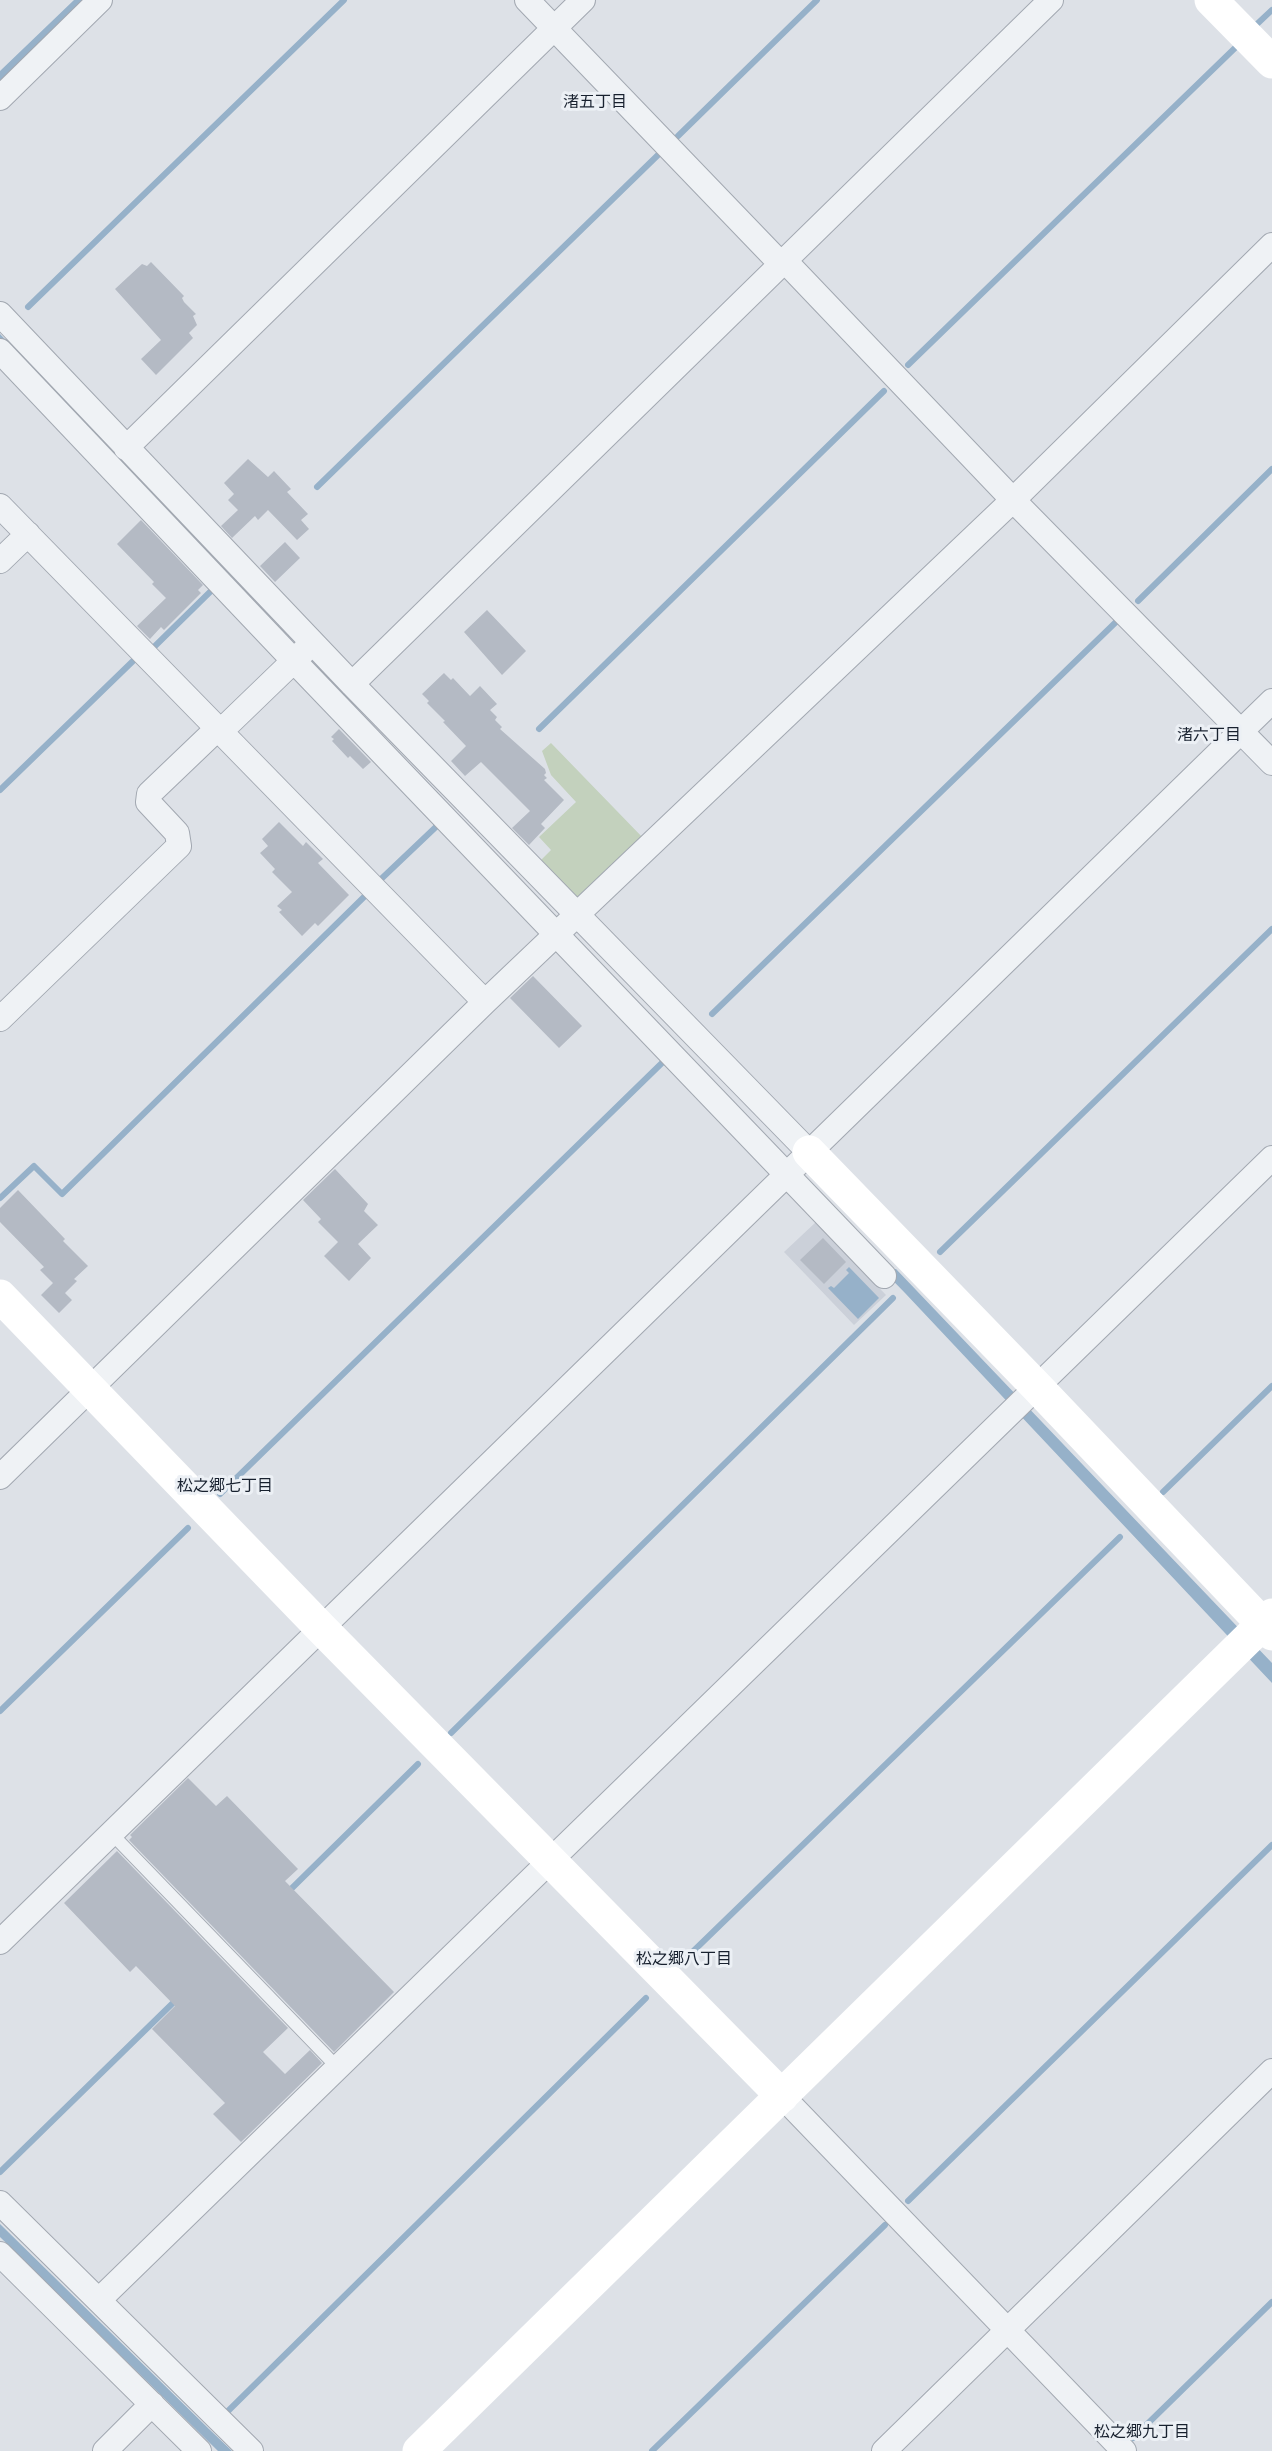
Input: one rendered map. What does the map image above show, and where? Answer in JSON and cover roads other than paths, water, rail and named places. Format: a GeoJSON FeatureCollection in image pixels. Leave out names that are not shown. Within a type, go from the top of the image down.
{"type":"FeatureCollection","features":[{"type":"Feature","properties":{"kind":"street"},"geometry":{"type":"LineString","coordinates":[[0,98],[100,0]]}},
{"type":"Feature","properties":{"kind":"street"},"geometry":{"type":"LineString","coordinates":[[527,0],[1272,763]]}},
{"type":"Feature","properties":{"kind":"street"},"geometry":{"type":"LineString","coordinates":[[126,448],[583,0]]}},
{"type":"Feature","properties":{"kind":"street"},"geometry":{"type":"LineString","coordinates":[[352,684],[1051,0]]}},
{"type":"Feature","properties":{"kind":"street"},"geometry":{"type":"LineString","coordinates":[[1211,0],[1272,62]]}},
{"type":"Feature","properties":{"kind":"street"},"geometry":{"type":"LineString","coordinates":[[0,1477],[485,1002],[1013,500],[1272,245]]}},
{"type":"Feature","properties":{"kind":"street"},"geometry":{"type":"LineString","coordinates":[[0,314],[126,448],[556,935],[798,1163],[884,1276]]}},
{"type":"Feature","properties":{"kind":"street"},"geometry":{"type":"LineString","coordinates":[[0,351],[304,651],[352,684],[576,915],[798,1163],[1025,1398],[1259,1631],[419,2451]]}},
{"type":"Feature","properties":{"kind":"street"},"geometry":{"type":"LineString","coordinates":[[0,506],[485,1002]]}},
{"type":"Feature","properties":{"kind":"street"},"geometry":{"type":"LineString","coordinates":[[0,561],[28,534]]}},
{"type":"Feature","properties":{"kind":"street"},"geometry":{"type":"LineString","coordinates":[[0,1019],[179,846],[177,833],[148,802],[149,794],[304,651]]}},
{"type":"Feature","properties":{"kind":"street"},"geometry":{"type":"LineString","coordinates":[[0,1941],[1272,701]]}},
{"type":"Feature","properties":{"kind":"street"},"geometry":{"type":"LineString","coordinates":[[100,2299],[1272,1158]]}},
{"type":"Feature","properties":{"kind":"street"},"geometry":{"type":"LineString","coordinates":[[0,1296],[321,1628],[782,2096],[1124,2451]]}},
{"type":"Feature","properties":{"kind":"street"},"geometry":{"type":"LineString","coordinates":[[884,2451],[1272,2071]]}},
{"type":"Feature","properties":{"kind":"street"},"geometry":{"type":"LineString","coordinates":[[0,2203],[100,2299],[251,2451]]}},
{"type":"Feature","properties":{"kind":"street"},"geometry":{"type":"LineString","coordinates":[[0,2254],[199,2451]]}},
{"type":"Feature","properties":{"kind":"street"},"geometry":{"type":"LineString","coordinates":[[105,2451],[152,2404]]}},
{"type":"Feature","properties":{"kind":"lane"},"geometry":{"type":"LineString","coordinates":[[111,1833],[338,2068]]}},
{"type":"Feature","properties":{"kind":"water"},"geometry":{"type":"Polygon","coordinates":[[[74,0],[85,0],[0,84],[0,71],[74,0]]]}},
{"type":"Feature","properties":{"kind":"water"},"geometry":{"type":"Polygon","coordinates":[[[0,334],[801,1176],[891,1269],[896,1269],[1272,1663],[1272,1683],[905,1293],[778,1163],[0,345],[0,334]]]}},
{"type":"Feature","properties":{"kind":"water"},"geometry":{"type":"Polygon","coordinates":[[[849,1267],[879,1298],[858,1319],[828,1288],[831,1286],[834,1288],[849,1273],[846,1270],[849,1267]]]}},
{"type":"Feature","properties":{"kind":"water"},"geometry":{"type":"Polygon","coordinates":[[[0,2224],[232,2451],[218,2451],[0,2237],[0,2224]]]}},
{"type":"Feature","properties":{"kind":"waterway"},"geometry":{"type":"LineString","coordinates":[[28,307],[344,0]]}},
{"type":"Feature","properties":{"kind":"waterway"},"geometry":{"type":"LineString","coordinates":[[678,136],[817,0]]}},
{"type":"Feature","properties":{"kind":"waterway"},"geometry":{"type":"LineString","coordinates":[[1256,25],[1272,10]]}},
{"type":"Feature","properties":{"kind":"waterway"},"geometry":{"type":"LineString","coordinates":[[908,365],[1236,47]]}},
{"type":"Feature","properties":{"kind":"waterway"},"geometry":{"type":"LineString","coordinates":[[317,487],[658,155]]}},
{"type":"Feature","properties":{"kind":"waterway"},"geometry":{"type":"LineString","coordinates":[[539,729],[884,391]]}},
{"type":"Feature","properties":{"kind":"waterway"},"geometry":{"type":"LineString","coordinates":[[1138,601],[1272,469]]}},
{"type":"Feature","properties":{"kind":"waterway"},"geometry":{"type":"LineString","coordinates":[[153,648],[213,589]]}},
{"type":"Feature","properties":{"kind":"waterway"},"geometry":{"type":"LineString","coordinates":[[712,1014],[1117,621]]}},
{"type":"Feature","properties":{"kind":"waterway"},"geometry":{"type":"LineString","coordinates":[[0,790],[133,661]]}},
{"type":"Feature","properties":{"kind":"waterway"},"geometry":{"type":"LineString","coordinates":[[379,881],[439,824]]}},
{"type":"Feature","properties":{"kind":"waterway"},"geometry":{"type":"LineString","coordinates":[[0,1198],[34,1166],[62,1194],[366,895]]}},
{"type":"Feature","properties":{"kind":"waterway"},"geometry":{"type":"LineString","coordinates":[[940,1252],[1272,929]]}},
{"type":"Feature","properties":{"kind":"waterway"},"geometry":{"type":"LineString","coordinates":[[220,1494],[665,1060]]}},
{"type":"Feature","properties":{"kind":"waterway"},"geometry":{"type":"LineString","coordinates":[[451,1733],[893,1298]]}},
{"type":"Feature","properties":{"kind":"waterway"},"geometry":{"type":"LineString","coordinates":[[1163,1492],[1272,1386]]}},
{"type":"Feature","properties":{"kind":"waterway"},"geometry":{"type":"LineString","coordinates":[[0,1711],[188,1528]]}},
{"type":"Feature","properties":{"kind":"waterway"},"geometry":{"type":"LineString","coordinates":[[679,1965],[1120,1537]]}},
{"type":"Feature","properties":{"kind":"waterway"},"geometry":{"type":"LineString","coordinates":[[288,1892],[418,1764]]}},
{"type":"Feature","properties":{"kind":"waterway"},"geometry":{"type":"LineString","coordinates":[[908,2201],[1272,1845]]}},
{"type":"Feature","properties":{"kind":"waterway"},"geometry":{"type":"LineString","coordinates":[[225,2414],[646,1998]]}},
{"type":"Feature","properties":{"kind":"waterway"},"geometry":{"type":"LineString","coordinates":[[0,2172],[177,1999]]}},
{"type":"Feature","properties":{"kind":"waterway"},"geometry":{"type":"LineString","coordinates":[[652,2451],[885,2225]]}},
{"type":"Feature","properties":{"kind":"waterway"},"geometry":{"type":"LineString","coordinates":[[1133,2438],[1272,2302]]}},
{"type":"Feature","properties":{"kind":"district","name":"渚五丁目"},"geometry":{"type":"Point","coordinates":[595,102]}},
{"type":"Feature","properties":{"kind":"district","name":"渚六丁目"},"geometry":{"type":"Point","coordinates":[1209,735]}},
{"type":"Feature","properties":{"kind":"district","name":"松之郷七丁目"},"geometry":{"type":"Point","coordinates":[225,1486]}},
{"type":"Feature","properties":{"kind":"district","name":"松之郷八丁目"},"geometry":{"type":"Point","coordinates":[684,1959]}},
{"type":"Feature","properties":{"kind":"district","name":"松之郷九丁目"},"geometry":{"type":"Point","coordinates":[1142,2432]}}]}
